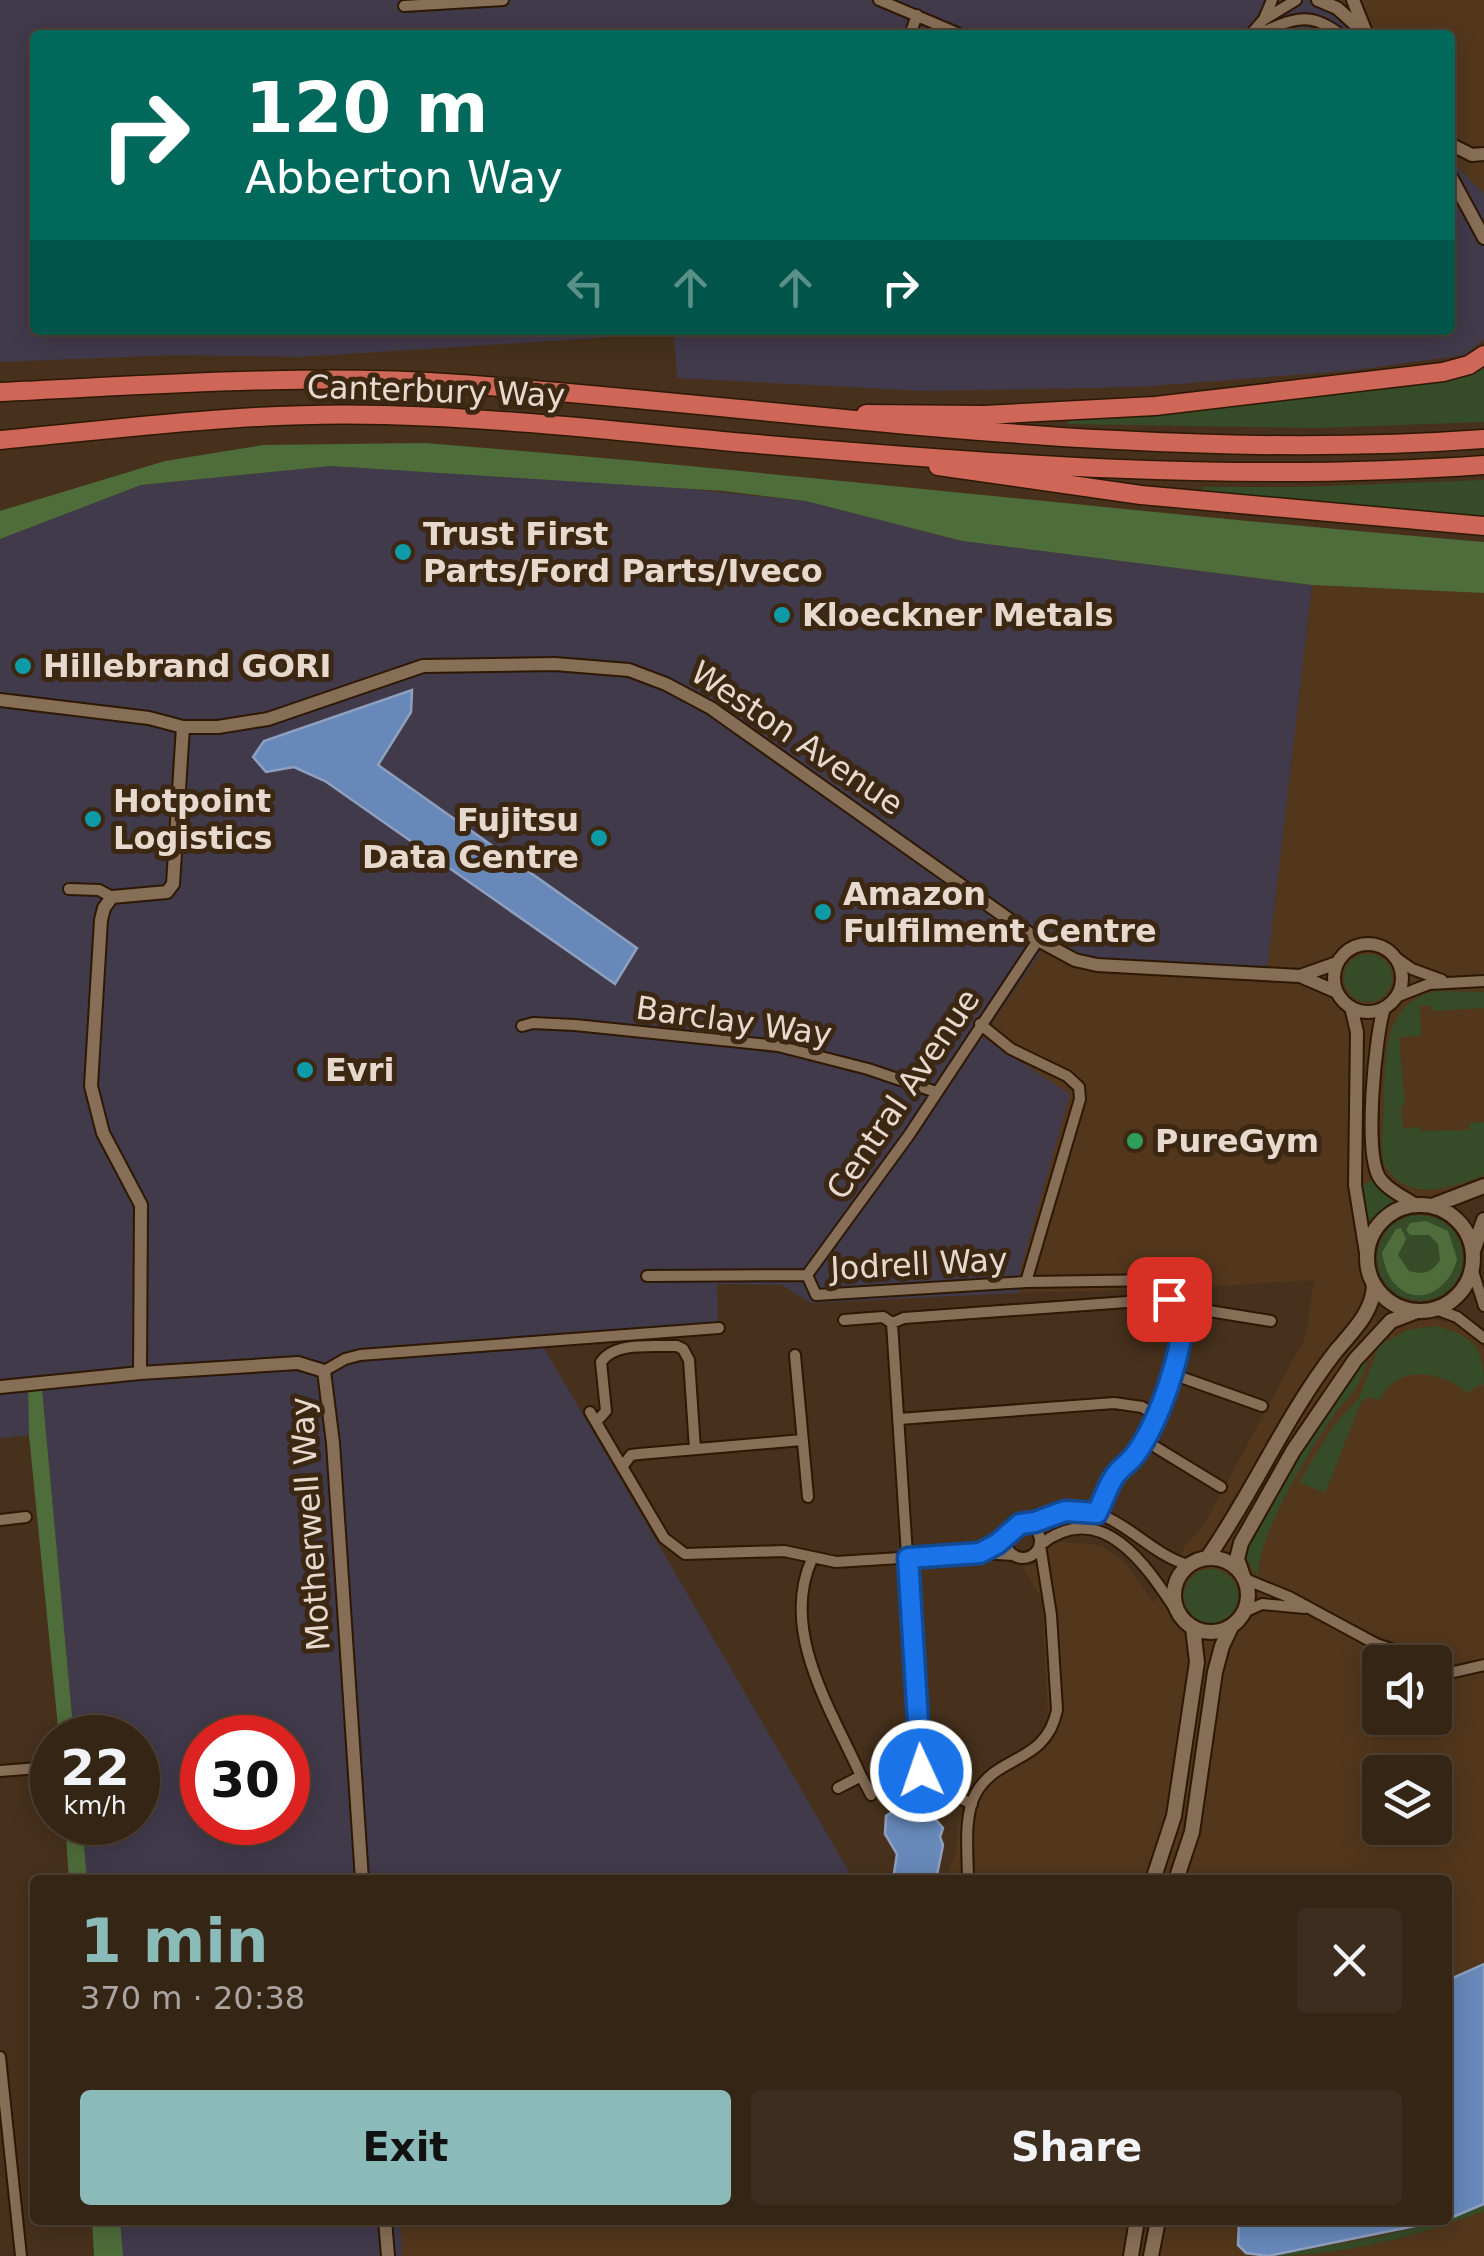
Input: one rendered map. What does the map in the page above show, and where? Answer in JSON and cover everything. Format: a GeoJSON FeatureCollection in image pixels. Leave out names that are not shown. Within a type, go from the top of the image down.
{"type":"FeatureCollection","features":[{"type":"Feature","properties":{"kind":"highway"},"geometry":{"type":"LineString","coordinates":[[814,416],[1058,413],[1155,406],[1443,372],[1469,365],[1484,355]]}},
{"type":"Feature","properties":{"kind":"highway","name":"Canterbury Way"},"geometry":{"type":"LineString","coordinates":[[0,392],[378,381],[457,384],[814,416]]}},
{"type":"Feature","properties":{"kind":"highway","name":"Canterbury Way"},"geometry":{"type":"LineString","coordinates":[[0,440],[248,417],[380,415],[520,422],[869,453]]}},
{"type":"Feature","properties":{"kind":"highway"},"geometry":{"type":"LineString","coordinates":[[814,416],[1050,438],[1208,446],[1304,448],[1484,439]]}},
{"type":"Feature","properties":{"kind":"highway"},"geometry":{"type":"LineString","coordinates":[[869,453],[1226,472],[1484,466]]}},
{"type":"Feature","properties":{"kind":"highway"},"geometry":{"type":"LineString","coordinates":[[869,453],[1052,485],[1484,526]]}},
{"type":"Feature","properties":{"kind":"main road"},"geometry":{"type":"LineString","coordinates":[[1208,1558],[1307,1391],[1374,1298],[1367,1259],[1370,1242],[1382,1221],[1394,1211],[1484,1186]]}},
{"type":"Feature","properties":{"kind":"main road"},"geometry":{"type":"LineString","coordinates":[[1424,1205],[1448,1213],[1460,1223],[1469,1236],[1472,1260]]}},
{"type":"Feature","properties":{"kind":"main road"},"geometry":{"type":"LineString","coordinates":[[1178,1875],[1192,1832],[1215,1672],[1222,1646],[1231,1626],[1244,1612],[1248,1595],[1238,1559],[1241,1543],[1331,1392],[1374,1336],[1391,1321],[1436,1309],[1460,1293],[1484,1220]]}},
{"type":"Feature","properties":{"kind":"main road"},"geometry":{"type":"LineString","coordinates":[[1374,1284],[1392,1303],[1418,1311]]}},
{"type":"Feature","properties":{"kind":"main road"},"geometry":{"type":"LineString","coordinates":[[1155,1875],[1174,1816],[1197,1662],[1193,1628],[1178,1612],[1174,1592],[1177,1579],[1188,1565],[1208,1558],[1224,1560],[1243,1576]]}},
{"type":"Feature","properties":{"kind":"main road"},"geometry":{"type":"LineString","coordinates":[[1193,1628],[1215,1632],[1231,1626]]}},
{"type":"Feature","properties":{"kind":"main road"},"geometry":{"type":"LineString","coordinates":[[1130,2256],[1136,2225]]}},
{"type":"Feature","properties":{"kind":"main road"},"geometry":{"type":"LineString","coordinates":[[1151,2256],[1157,2225]]}},
{"type":"Feature","properties":{"kind":"street"},"geometry":{"type":"LineString","coordinates":[[404,6],[503,0]]}},
{"type":"Feature","properties":{"kind":"street"},"geometry":{"type":"LineString","coordinates":[[879,0],[951,30]]}},
{"type":"Feature","properties":{"kind":"street"},"geometry":{"type":"LineString","coordinates":[[1257,30],[1272,0]]}},
{"type":"Feature","properties":{"kind":"street"},"geometry":{"type":"LineString","coordinates":[[1264,20],[1296,0]]}},
{"type":"Feature","properties":{"kind":"street"},"geometry":{"type":"LineString","coordinates":[[1318,0],[1337,8],[1361,30]]}},
{"type":"Feature","properties":{"kind":"street"},"geometry":{"type":"LineString","coordinates":[[1353,0],[1364,30]]}},
{"type":"Feature","properties":{"kind":"street"},"geometry":{"type":"LineString","coordinates":[[912,30],[917,15]]}},
{"type":"Feature","properties":{"kind":"street"},"geometry":{"type":"LineString","coordinates":[[1265,30],[1306,18],[1324,22],[1335,30]]}},
{"type":"Feature","properties":{"kind":"street"},"geometry":{"type":"LineString","coordinates":[[1455,146],[1472,154],[1484,154]]}},
{"type":"Feature","properties":{"kind":"street"},"geometry":{"type":"LineString","coordinates":[[1455,185],[1484,238]]}},
{"type":"Feature","properties":{"kind":"street","name":"Weston Avenue"},"geometry":{"type":"LineString","coordinates":[[0,700],[149,718],[183,727],[218,727],[268,720],[423,666],[555,664],[629,670],[711,708],[1038,940],[1086,964],[1300,976],[1337,992]]}},
{"type":"Feature","properties":{"kind":"street"},"geometry":{"type":"LineString","coordinates":[[70,890],[99,890],[112,898],[167,892],[174,884],[183,727]]}},
{"type":"Feature","properties":{"kind":"street"},"geometry":{"type":"LineString","coordinates":[[112,898],[101,920],[91,1086],[103,1133],[141,1205],[140,1373]]}},
{"type":"Feature","properties":{"kind":"street","name":"Central Avenue"},"geometry":{"type":"LineString","coordinates":[[808,1275],[909,1135],[1038,940]]}},
{"type":"Feature","properties":{"kind":"street"},"geometry":{"type":"LineString","coordinates":[[1367,1259],[1355,1186],[1357,1032],[1351,1008],[1337,992],[1337,963],[1349,949],[1367,944],[1381,946],[1412,969],[1448,982]]}},
{"type":"Feature","properties":{"kind":"street"},"geometry":{"type":"LineString","coordinates":[[1396,957],[1402,980],[1396,997]]}},
{"type":"Feature","properties":{"kind":"street","name":"Weston Avenue"},"geometry":{"type":"LineString","coordinates":[[1300,976],[1337,963]]}},
{"type":"Feature","properties":{"kind":"street"},"geometry":{"type":"LineString","coordinates":[[1351,1008],[1369,1012],[1384,1008],[1411,990],[1448,982],[1484,981]]}},
{"type":"Feature","properties":{"kind":"street"},"geometry":{"type":"LineString","coordinates":[[1384,1008],[1375,1043],[1372,1155],[1378,1176],[1385,1184],[1424,1205]]}},
{"type":"Feature","properties":{"kind":"street"},"geometry":{"type":"LineString","coordinates":[[980,1024],[1011,1049],[1067,1076],[1079,1087],[1080,1099],[1026,1282],[1164,1280]]}},
{"type":"Feature","properties":{"kind":"street","name":"Barclay Way"},"geometry":{"type":"LineString","coordinates":[[522,1026],[575,1025],[778,1046],[868,1069],[936,1092]]}},
{"type":"Feature","properties":{"kind":"street"},"geometry":{"type":"LineString","coordinates":[[1472,1260],[1484,1306]]}},
{"type":"Feature","properties":{"kind":"street","name":"Jodrell Way"},"geometry":{"type":"LineString","coordinates":[[647,1276],[808,1275],[816,1295],[1026,1282]]}},
{"type":"Feature","properties":{"kind":"street"},"geometry":{"type":"LineString","coordinates":[[892,1324],[904,1318],[1169,1299],[1180,1302],[1184,1308],[1180,1348],[1172,1374],[1144,1440],[1135,1456],[1114,1477],[1097,1513]]}},
{"type":"Feature","properties":{"kind":"street"},"geometry":{"type":"LineString","coordinates":[[1184,1308],[1270,1321]]}},
{"type":"Feature","properties":{"kind":"street"},"geometry":{"type":"LineString","coordinates":[[1436,1309],[1457,1317],[1484,1338]]}},
{"type":"Feature","properties":{"kind":"street"},"geometry":{"type":"LineString","coordinates":[[844,1320],[884,1317],[892,1324],[921,1771],[929,1784],[972,1804]]}},
{"type":"Feature","properties":{"kind":"street"},"geometry":{"type":"LineString","coordinates":[[324,1372],[360,1354],[719,1328]]}},
{"type":"Feature","properties":{"kind":"street"},"geometry":{"type":"LineString","coordinates":[[695,1449],[689,1360],[683,1348],[616,1349],[606,1353],[601,1362],[606,1412],[594,1417],[664,1538],[678,1551],[695,1555],[784,1551],[836,1562],[980,1553],[1019,1557],[1034,1554],[1040,1545],[1064,1530],[1078,1528],[1109,1535],[1142,1563],[1178,1612]]}},
{"type":"Feature","properties":{"kind":"street"},"geometry":{"type":"LineString","coordinates":[[795,1355],[808,1497]]}},
{"type":"Feature","properties":{"kind":"street","name":"Motherwell Way"},"geometry":{"type":"LineString","coordinates":[[0,1387],[298,1363],[324,1372],[333,1443],[362,1875]]}},
{"type":"Feature","properties":{"kind":"street"},"geometry":{"type":"LineString","coordinates":[[1172,1374],[1262,1406]]}},
{"type":"Feature","properties":{"kind":"street"},"geometry":{"type":"LineString","coordinates":[[899,1419],[1114,1403],[1142,1407],[1155,1415]]}},
{"type":"Feature","properties":{"kind":"street"},"geometry":{"type":"LineString","coordinates":[[622,1467],[631,1456],[802,1440]]}},
{"type":"Feature","properties":{"kind":"street"},"geometry":{"type":"LineString","coordinates":[[1144,1440],[1221,1487]]}},
{"type":"Feature","properties":{"kind":"street"},"geometry":{"type":"LineString","coordinates":[[980,1553],[1024,1524],[1065,1511],[1110,1517],[1163,1556],[1188,1565]]}},
{"type":"Feature","properties":{"kind":"street"},"geometry":{"type":"LineString","coordinates":[[0,1520],[26,1517]]}},
{"type":"Feature","properties":{"kind":"street"},"geometry":{"type":"LineString","coordinates":[[968,1875],[972,1804],[986,1780],[1044,1742],[1054,1722],[1056,1694],[1039,1534],[1024,1524]]}},
{"type":"Feature","properties":{"kind":"street"},"geometry":{"type":"LineString","coordinates":[[1008,1533],[1006,1542],[1048,1596]]}},
{"type":"Feature","properties":{"kind":"street"},"geometry":{"type":"LineString","coordinates":[[812,1559],[802,1592],[806,1655],[870,1795]]}},
{"type":"Feature","properties":{"kind":"street"},"geometry":{"type":"LineString","coordinates":[[1243,1576],[1379,1645]]}},
{"type":"Feature","properties":{"kind":"street"},"geometry":{"type":"LineString","coordinates":[[1244,1612],[1262,1604],[1306,1608]]}},
{"type":"Feature","properties":{"kind":"street"},"geometry":{"type":"LineString","coordinates":[[1452,1672],[1484,1664]]}},
{"type":"Feature","properties":{"kind":"street"},"geometry":{"type":"LineString","coordinates":[[0,1771],[30,1769]]}},
{"type":"Feature","properties":{"kind":"street"},"geometry":{"type":"LineString","coordinates":[[838,1788],[861,1776]]}},
{"type":"Feature","properties":{"kind":"street"},"geometry":{"type":"LineString","coordinates":[[960,1875],[968,1858]]}},
{"type":"Feature","properties":{"kind":"street"},"geometry":{"type":"LineString","coordinates":[[0,2057],[21,2256]]}},
{"type":"Feature","properties":{"kind":"street"},"geometry":{"type":"LineString","coordinates":[[385,2225],[388,2256]]}},
{"type":"Feature","properties":{"kind":"shaded area"},"geometry":{"type":"Polygon","coordinates":[[[0,0],[1331,0],[1357,30],[30,30],[30,335],[643,335],[301,357],[176,355],[0,362],[0,0]]]}},
{"type":"Feature","properties":{"kind":"shaded area"},"geometry":{"type":"Polygon","coordinates":[[[1331,0],[1484,0],[1484,194],[1455,164],[1455,30],[1357,30],[1331,0]]]}},
{"type":"Feature","properties":{"kind":"shaded area"},"geometry":{"type":"Polygon","coordinates":[[[1455,164],[1484,194],[1484,339],[1465,355],[1346,371],[1139,387],[924,391],[677,378],[674,335],[1455,335],[1455,164]]]}},
{"type":"Feature","properties":{"kind":"shaded area"},"geometry":{"type":"Polygon","coordinates":[[[331,466],[641,484],[806,501],[962,541],[1312,585],[1266,978],[1074,967],[1042,951],[982,1037],[1070,1094],[1020,1271],[1020,1293],[811,1303],[782,1285],[717,1284],[718,1322],[537,1336],[851,1875],[87,1875],[84,1845],[160,1845],[160,1715],[72,1715],[42,1389],[28,1391],[29,1435],[0,1438],[0,539],[141,485],[331,466]]]}},
{"type":"Feature","properties":{"kind":"shaded area"},"geometry":{"type":"Polygon","coordinates":[[[1312,585],[1484,593],[1484,1181],[1440,1199],[1395,1203],[1365,1230],[1359,1265],[1373,1317],[1386,1333],[1408,1322],[1434,1319],[1451,1322],[1472,1335],[1484,1349],[1484,2256],[402,2256],[400,2225],[1452,2225],[1452,1875],[947,1875],[956,1852],[959,1821],[979,1775],[1037,1739],[1048,1717],[1042,1599],[1022,1567],[1043,1564],[1049,1548],[1060,1542],[1094,1544],[1125,1563],[1154,1603],[1185,1546],[1204,1525],[1306,1336],[1314,1280],[1020,1293],[1020,1271],[981,1038],[1042,951],[1074,967],[1266,977],[1312,585]]]}},
{"type":"Feature","properties":{"kind":"shaded area"},"geometry":{"type":"Polygon","coordinates":[[[120,2225],[400,2225],[402,2256],[123,2256],[120,2225]]]}},
{"type":"Feature","properties":{"kind":"green space"},"geometry":{"type":"Polygon","coordinates":[[[1484,366],[1484,422],[1315,428],[1068,424],[1068,418],[1473,373],[1484,366]]]}},
{"type":"Feature","properties":{"kind":"green space"},"geometry":{"type":"Polygon","coordinates":[[[425,443],[1484,542],[1484,593],[1312,585],[962,541],[806,501],[724,491],[331,466],[141,485],[0,539],[0,511],[165,461],[263,445],[425,443]]]}},
{"type":"Feature","properties":{"kind":"green space"},"geometry":{"type":"Polygon","coordinates":[[[1484,480],[1484,517],[1202,492],[1202,487],[1484,480]]]}},
{"type":"Feature","properties":{"kind":"green space"},"geometry":{"type":"Polygon","coordinates":[[[1368,954],[1385,961],[1392,978],[1385,995],[1368,1002],[1351,995],[1344,978],[1351,961],[1368,954]]]}},
{"type":"Feature","properties":{"kind":"green space"},"geometry":{"type":"Polygon","coordinates":[[[1438,991],[1484,992],[1484,1008],[1433,1011],[1431,1006],[1420,1006],[1421,1036],[1399,1037],[1405,1105],[1401,1106],[1403,1128],[1470,1130],[1469,1123],[1484,1122],[1484,1175],[1444,1188],[1416,1188],[1393,1176],[1384,1164],[1385,1066],[1397,1018],[1420,996],[1438,991]]]}},
{"type":"Feature","properties":{"kind":"green space"},"geometry":{"type":"Polygon","coordinates":[[[1374,1180],[1395,1200],[1368,1222],[1361,1186],[1374,1180]]]}},
{"type":"Feature","properties":{"kind":"green space"},"geometry":{"type":"Polygon","coordinates":[[[1420,1215],[1444,1222],[1456,1234],[1463,1258],[1456,1282],[1444,1294],[1420,1301],[1396,1294],[1384,1282],[1377,1258],[1384,1234],[1396,1222],[1420,1215]]]}},
{"type":"Feature","properties":{"kind":"green space"},"geometry":{"type":"Polygon","coordinates":[[[1426,1221],[1448,1231],[1457,1259],[1441,1286],[1424,1295],[1414,1295],[1392,1281],[1382,1253],[1396,1229],[1401,1228],[1406,1239],[1398,1255],[1409,1271],[1430,1270],[1440,1260],[1438,1244],[1429,1235],[1410,1235],[1406,1230],[1410,1223],[1426,1221]]]}},
{"type":"Feature","properties":{"kind":"green space"},"geometry":{"type":"Polygon","coordinates":[[[1436,1326],[1475,1346],[1482,1362],[1484,1387],[1481,1384],[1466,1393],[1452,1382],[1423,1375],[1396,1381],[1379,1400],[1368,1397],[1361,1402],[1325,1493],[1299,1482],[1333,1426],[1359,1398],[1379,1346],[1407,1330],[1436,1326]]]}},
{"type":"Feature","properties":{"kind":"green space"},"geometry":{"type":"Polygon","coordinates":[[[1364,1358],[1367,1361],[1356,1388],[1331,1419],[1284,1498],[1264,1544],[1260,1579],[1247,1560],[1261,1516],[1295,1458],[1364,1358]]]}},
{"type":"Feature","properties":{"kind":"green space"},"geometry":{"type":"Polygon","coordinates":[[[42,1389],[72,1715],[57,1715],[28,1390],[42,1389]]]}},
{"type":"Feature","properties":{"kind":"green space"},"geometry":{"type":"Polygon","coordinates":[[[1211,1569],[1230,1577],[1238,1596],[1230,1615],[1211,1623],[1192,1615],[1184,1596],[1192,1577],[1211,1569]]]}},
{"type":"Feature","properties":{"kind":"green space"},"geometry":{"type":"Polygon","coordinates":[[[67,1845],[84,1845],[87,1875],[69,1875],[67,1845]]]}},
{"type":"Feature","properties":{"kind":"green space"},"geometry":{"type":"Polygon","coordinates":[[[1484,2205],[1484,2211],[1452,2222],[1452,2216],[1484,2205]]]}},
{"type":"Feature","properties":{"kind":"green space"},"geometry":{"type":"Polygon","coordinates":[[[92,2225],[120,2225],[123,2256],[94,2256],[92,2225]]]}},
{"type":"Feature","properties":{"kind":"green space"},"geometry":{"type":"Polygon","coordinates":[[[1442,2225],[1405,2237],[1323,2253],[1268,2256],[1350,2242],[1442,2225]]]}},
{"type":"Feature","properties":{"kind":"water"},"geometry":{"type":"Polygon","coordinates":[[[412,690],[411,712],[378,765],[637,948],[615,984],[325,781],[294,767],[266,772],[253,757],[264,741],[412,690]]]}},
{"type":"Feature","properties":{"kind":"water"},"geometry":{"type":"Polygon","coordinates":[[[909,1801],[921,1803],[943,1828],[937,1875],[894,1875],[897,1854],[885,1834],[886,1816],[909,1801]]]}},
{"type":"Feature","properties":{"kind":"water"},"geometry":{"type":"Polygon","coordinates":[[[1484,1964],[1484,2204],[1452,2217],[1452,1978],[1484,1964]]]}},
{"type":"Feature","properties":{"kind":"water"},"geometry":{"type":"Polygon","coordinates":[[[1239,2225],[1420,2225],[1268,2256],[1246,2253],[1238,2245],[1239,2225]]]}},
{"type":"Feature","properties":{"kind":"place","name":"Trust First Parts/Ford Parts/Iveco"},"geometry":{"type":"Point","coordinates":[403,552]}},
{"type":"Feature","properties":{"kind":"place","name":"Kloeckner Metals"},"geometry":{"type":"Point","coordinates":[782,615]}},
{"type":"Feature","properties":{"kind":"place","name":"Hillebrand GORI"},"geometry":{"type":"Point","coordinates":[23,666]}},
{"type":"Feature","properties":{"kind":"place","name":"Hotpoint Logistics"},"geometry":{"type":"Point","coordinates":[93,819]}},
{"type":"Feature","properties":{"kind":"place","name":"Fujitsu Data Centre"},"geometry":{"type":"Point","coordinates":[599,838]}},
{"type":"Feature","properties":{"kind":"place","name":"Amazon Fulfilment Centre"},"geometry":{"type":"Point","coordinates":[823,912]}},
{"type":"Feature","properties":{"kind":"place","name":"Evri"},"geometry":{"type":"Point","coordinates":[305,1070]}},
{"type":"Feature","properties":{"kind":"place","name":"PureGym"},"geometry":{"type":"Point","coordinates":[1135,1141]}},
{"type":"Feature","properties":{"kind":"route"},"geometry":{"type":"LineString","coordinates":[[921,1771],[908,1558],[980,1553],[1020,1524],[1058,1512],[1097,1513],[1114,1477],[1135,1456],[1144,1440],[1172,1374],[1180,1348],[1184,1308],[1180,1302],[1169,1299]]}}]}
